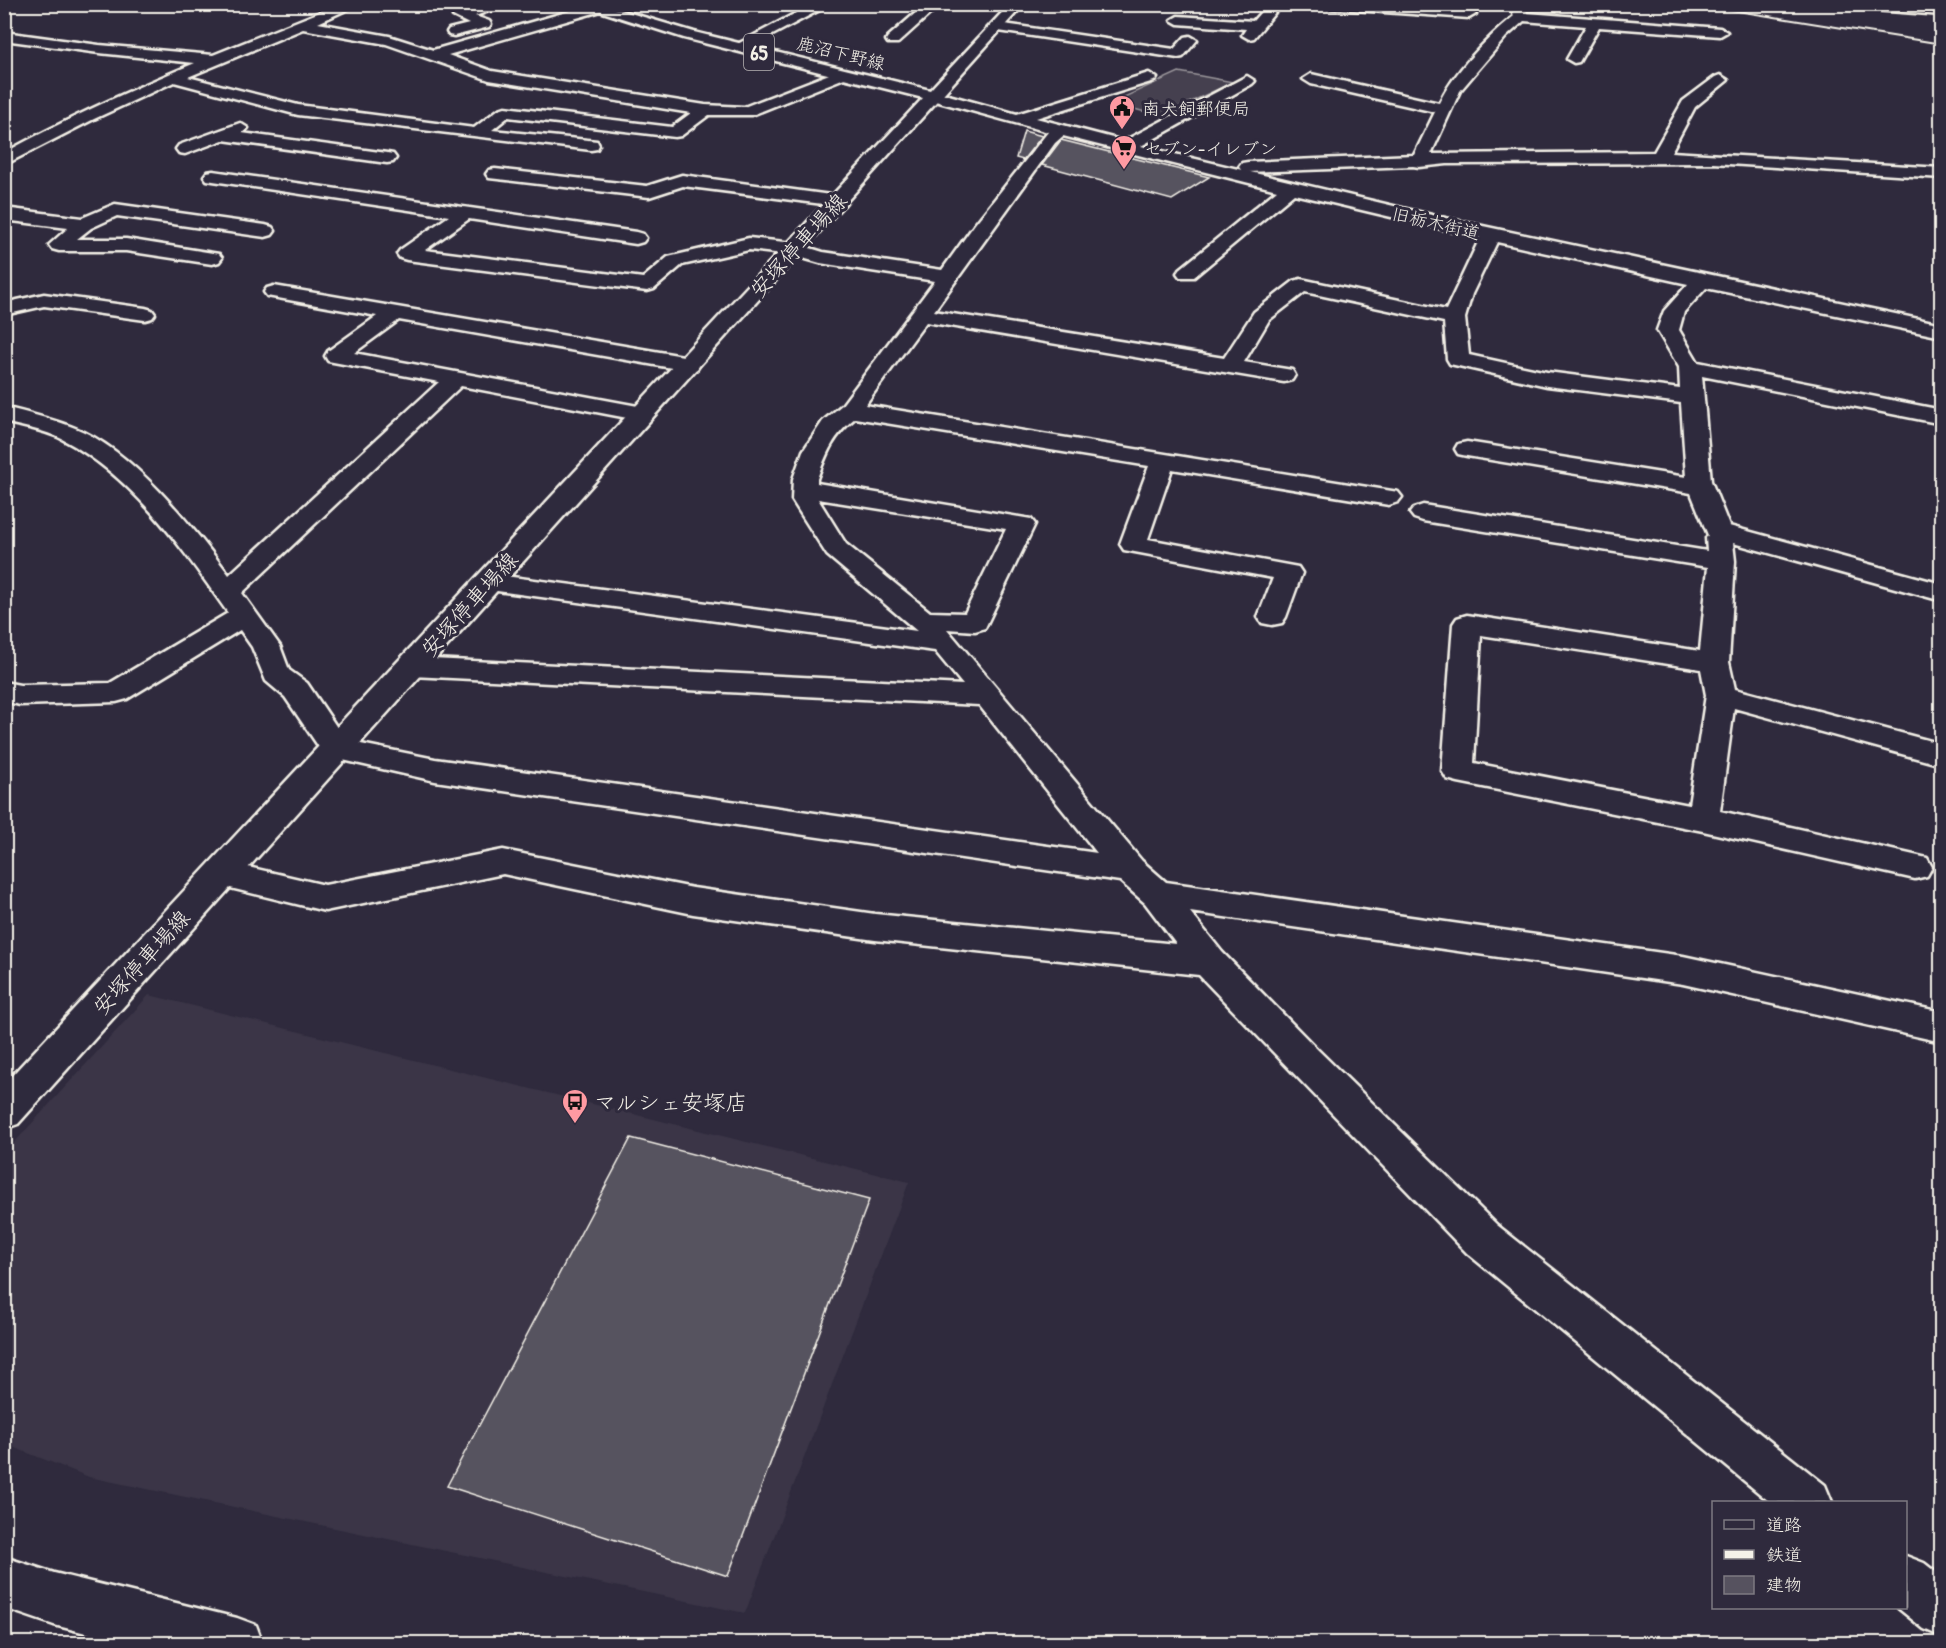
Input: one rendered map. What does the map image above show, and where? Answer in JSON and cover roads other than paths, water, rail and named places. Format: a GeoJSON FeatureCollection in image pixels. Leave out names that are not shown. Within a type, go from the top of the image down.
{"type":"FeatureCollection","features":[{"type":"Feature","properties":{"kind":"street"},"geometry":{"type":"LineString","coordinates":[[4,160],[55,131],[214,60],[353,4]]}},
{"type":"Feature","properties":{"kind":"street"},"geometry":{"type":"LineString","coordinates":[[406,46],[484,24],[460,16],[503,4]]}},
{"type":"Feature","properties":{"kind":"street"},"geometry":{"type":"LineString","coordinates":[[739,47],[825,4]]}},
{"type":"Feature","properties":{"kind":"street"},"geometry":{"type":"LineString","coordinates":[[893,40],[935,4]]}},
{"type":"Feature","properties":{"kind":"street"},"geometry":{"type":"LineString","coordinates":[[934,96],[1018,4]]}},
{"type":"Feature","properties":{"kind":"street"},"geometry":{"type":"LineString","coordinates":[[1178,20],[1253,31],[1276,4]]}},
{"type":"Feature","properties":{"kind":"street"},"geometry":{"type":"LineString","coordinates":[[1326,4],[1468,14]]}},
{"type":"Feature","properties":{"kind":"street"},"geometry":{"type":"LineString","coordinates":[[1848,4],[1941,11]]}},
{"type":"Feature","properties":{"kind":"street"},"geometry":{"type":"LineString","coordinates":[[433,55],[590,6]]}},
{"type":"Feature","properties":{"kind":"street","name":"鹿沼下野線"},"geometry":{"type":"LineString","coordinates":[[590,6],[842,74],[934,96]]}},
{"type":"Feature","properties":{"kind":"street"},"geometry":{"type":"LineString","coordinates":[[1419,162],[1453,90],[1519,11],[1594,24],[1719,32]]}},
{"type":"Feature","properties":{"kind":"street"},"geometry":{"type":"LineString","coordinates":[[1636,11],[1656,15]]}},
{"type":"Feature","properties":{"kind":"street"},"geometry":{"type":"LineString","coordinates":[[1574,59],[1594,24]]}},
{"type":"Feature","properties":{"kind":"street"},"geometry":{"type":"LineString","coordinates":[[304,25],[389,40],[489,75],[705,110],[746,112],[842,74]]}},
{"type":"Feature","properties":{"kind":"street"},"geometry":{"type":"LineString","coordinates":[[997,27],[1178,54],[1190,39]]}},
{"type":"Feature","properties":{"kind":"street"},"geometry":{"type":"LineString","coordinates":[[4,36],[99,49],[214,60]]}},
{"type":"Feature","properties":{"kind":"street"},"geometry":{"type":"LineString","coordinates":[[175,78],[292,108],[477,133],[610,147]]}},
{"type":"Feature","properties":{"kind":"street"},"geometry":{"type":"LineString","coordinates":[[1017,119],[1149,78]]}},
{"type":"Feature","properties":{"kind":"street"},"geometry":{"type":"LineString","coordinates":[[1311,79],[1445,109]]}},
{"type":"Feature","properties":{"kind":"street"},"geometry":{"type":"LineString","coordinates":[[1665,157],[1662,151],[1689,104],[1720,80]]}},
{"type":"Feature","properties":{"kind":"street"},"geometry":{"type":"LineString","coordinates":[[1126,147],[1247,81]]}},
{"type":"Feature","properties":{"kind":"street","name":"旧栃木街道"},"geometry":{"type":"LineString","coordinates":[[934,96],[1212,170],[1491,235],[1941,331]]}},
{"type":"Feature","properties":{"kind":"street","name":"安塚停車場線"},"geometry":{"type":"LineString","coordinates":[[4,1112],[934,96]]}},
{"type":"Feature","properties":{"kind":"street"},"geometry":{"type":"LineString","coordinates":[[185,149],[292,108]]}},
{"type":"Feature","properties":{"kind":"street"},"geometry":{"type":"LineString","coordinates":[[477,133],[505,112],[675,132],[705,110]]}},
{"type":"Feature","properties":{"kind":"street"},"geometry":{"type":"LineString","coordinates":[[1061,130],[1042,148],[850,410],[831,426],[815,451],[804,479],[805,500],[836,549],[923,620],[1130,870],[1157,894],[1209,962],[1304,1061],[1482,1239],[1806,1501]]}},
{"type":"Feature","properties":{"kind":"street"},"geometry":{"type":"LineString","coordinates":[[220,135],[387,158]]}},
{"type":"Feature","properties":{"kind":"street"},"geometry":{"type":"LineString","coordinates":[[1212,170],[1447,159],[1665,157],[1941,173]]}},
{"type":"Feature","properties":{"kind":"street"},"geometry":{"type":"LineString","coordinates":[[495,174],[649,192],[682,180],[838,201]]}},
{"type":"Feature","properties":{"kind":"street"},"geometry":{"type":"LineString","coordinates":[[213,176],[636,238]]}},
{"type":"Feature","properties":{"kind":"street"},"geometry":{"type":"LineString","coordinates":[[1187,273],[1290,188]]}},
{"type":"Feature","properties":{"kind":"street"},"geometry":{"type":"LineString","coordinates":[[212,258],[126,245],[59,245],[84,224],[115,210],[265,231]]}},
{"type":"Feature","properties":{"kind":"street"},"geometry":{"type":"LineString","coordinates":[[466,213],[406,254],[647,285],[675,261],[749,244],[794,249],[820,257],[947,277]]}},
{"type":"Feature","properties":{"kind":"street"},"geometry":{"type":"LineString","coordinates":[[4,214],[84,224]]}},
{"type":"Feature","properties":{"kind":"street"},"geometry":{"type":"LineString","coordinates":[[1491,235],[1462,294],[1454,318],[1458,359],[1547,379],[1692,397]]}},
{"type":"Feature","properties":{"kind":"street"},"geometry":{"type":"LineString","coordinates":[[1701,281],[1674,311],[1668,330],[1690,367],[1701,487],[1718,531],[1722,561],[1714,662],[1721,695],[1702,819]]}},
{"type":"Feature","properties":{"kind":"street"},"geometry":{"type":"LineString","coordinates":[[1230,366],[1261,316],[1301,285],[1454,318]]}},
{"type":"Feature","properties":{"kind":"street"},"geometry":{"type":"LineString","coordinates":[[274,292],[689,364]]}},
{"type":"Feature","properties":{"kind":"street"},"geometry":{"type":"LineString","coordinates":[[4,309],[45,300],[145,314]]}},
{"type":"Feature","properties":{"kind":"street"},"geometry":{"type":"LineString","coordinates":[[394,314],[336,356],[643,414]]}},
{"type":"Feature","properties":{"kind":"street"},"geometry":{"type":"LineString","coordinates":[[921,315],[1284,375]]}},
{"type":"Feature","properties":{"kind":"street"},"geometry":{"type":"LineString","coordinates":[[1690,367],[1941,417]]}},
{"type":"Feature","properties":{"kind":"street"},"geometry":{"type":"LineString","coordinates":[[4,691],[20,694],[116,692],[236,604],[456,378]]}},
{"type":"Feature","properties":{"kind":"street"},"geometry":{"type":"LineString","coordinates":[[850,410],[1389,496]]}},
{"type":"Feature","properties":{"kind":"street"},"geometry":{"type":"LineString","coordinates":[[4,414],[68,433],[113,460],[186,535],[266,646],[276,674],[296,690],[336,749],[447,771],[1130,870]]}},
{"type":"Feature","properties":{"kind":"street"},"geometry":{"type":"LineString","coordinates":[[1467,448],[1701,487]]}},
{"type":"Feature","properties":{"kind":"street"},"geometry":{"type":"LineString","coordinates":[[1163,460],[1134,544],[1288,573],[1272,617]]}},
{"type":"Feature","properties":{"kind":"street"},"geometry":{"type":"LineString","coordinates":[[805,489],[1022,524],[975,622],[923,620]]}},
{"type":"Feature","properties":{"kind":"street"},"geometry":{"type":"LineString","coordinates":[[1423,513],[1722,561]]}},
{"type":"Feature","properties":{"kind":"street"},"geometry":{"type":"LineString","coordinates":[[1718,531],[1941,593]]}},
{"type":"Feature","properties":{"kind":"street"},"geometry":{"type":"LineString","coordinates":[[490,582],[944,643]]}},
{"type":"Feature","properties":{"kind":"street"},"geometry":{"type":"LineString","coordinates":[[1714,662],[1467,624],[1458,771],[1702,819],[1915,867]]}},
{"type":"Feature","properties":{"kind":"street"},"geometry":{"type":"LineString","coordinates":[[412,667],[986,696]]}},
{"type":"Feature","properties":{"kind":"street"},"geometry":{"type":"LineString","coordinates":[[1721,695],[1941,755]]}},
{"type":"Feature","properties":{"kind":"street"},"geometry":{"type":"LineString","coordinates":[[222,874],[325,898],[503,862],[704,903],[875,927],[1209,962]]}},
{"type":"Feature","properties":{"kind":"street"},"geometry":{"type":"LineString","coordinates":[[1157,894],[1683,970],[1941,1027]]}},
{"type":"Feature","properties":{"kind":"street"},"geometry":{"type":"LineString","coordinates":[[4,1582],[54,1599],[237,1644]]}},
{"type":"Feature","properties":{"kind":"street"},"geometry":{"type":"LineString","coordinates":[[1907,1583],[1941,1611]]}},
{"type":"Feature","properties":{"kind":"railway"},"geometry":{"type":"LineString","coordinates":[[1694,4],[1942,44]]}},
{"type":"Feature","properties":{"kind":"place","name":"南犬飼郵便局"},"geometry":{"type":"Point","coordinates":[1122,131]}},
{"type":"Feature","properties":{"kind":"place","name":"セブン-イレブン"},"geometry":{"type":"Point","coordinates":[1124,171]}},
{"type":"Feature","properties":{"kind":"place","name":"マルシェ安塚店"},"geometry":{"type":"Point","coordinates":[575,1125]}}]}
